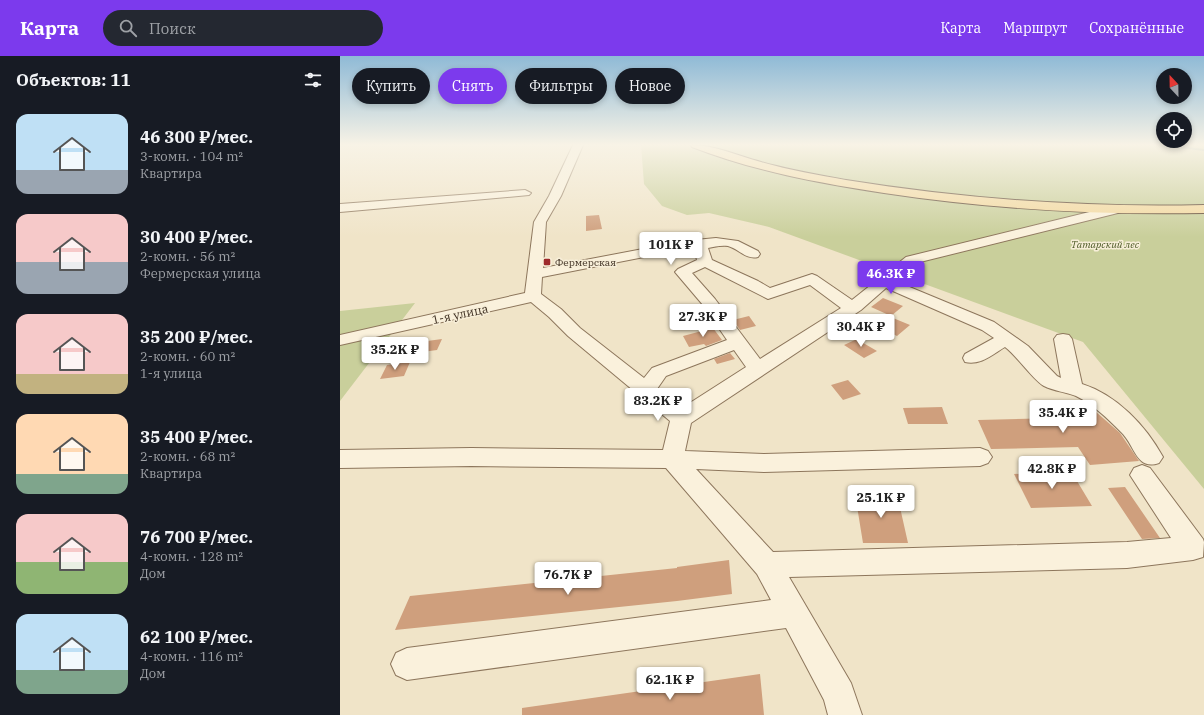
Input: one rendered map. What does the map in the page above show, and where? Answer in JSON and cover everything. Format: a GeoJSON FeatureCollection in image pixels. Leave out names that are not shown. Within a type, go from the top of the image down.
{"type":"FeatureCollection","features":[{"type":"Feature","properties":{"kind":"main road"},"geometry":{"type":"LineString","coordinates":[[810,176],[905,193],[1024,206],[1118,209],[1204,209]]}},
{"type":"Feature","properties":{"kind":"street"},"geometry":{"type":"LineString","coordinates":[[565,176],[540,222],[533,296],[555,313],[574,332],[681,419]]}},
{"type":"Feature","properties":{"kind":"street"},"geometry":{"type":"LineString","coordinates":[[340,208],[525,193]]}},
{"type":"Feature","properties":{"kind":"street"},"geometry":{"type":"LineString","coordinates":[[672,459],[681,419],[852,308],[911,260],[1118,209]]}},
{"type":"Feature","properties":{"kind":"street"},"geometry":{"type":"LineString","coordinates":[[536,274],[685,245],[700,245],[716,242],[734,242],[753,254]]}},
{"type":"Feature","properties":{"kind":"street"},"geometry":{"type":"LineString","coordinates":[[700,245],[705,262],[753,284],[768,294],[812,279],[852,308]]}},
{"type":"Feature","properties":{"kind":"street"},"geometry":{"type":"LineString","coordinates":[[705,262],[683,272],[709,302],[737,343],[753,363],[761,368]]}},
{"type":"Feature","properties":{"kind":"street"},"geometry":{"type":"LineString","coordinates":[[767,565],[1127,556],[1193,548],[1146,466],[1132,429],[1105,405],[1094,397],[1073,388],[1050,382],[1021,350],[988,326],[885,282]]}},
{"type":"Feature","properties":{"kind":"street","name":"1-я улица"},"geometry":{"type":"LineString","coordinates":[[340,340],[514,302],[533,296]]}},
{"type":"Feature","properties":{"kind":"street"},"geometry":{"type":"LineString","coordinates":[[972,358],[1006,339]]}},
{"type":"Feature","properties":{"kind":"street"},"geometry":{"type":"LineString","coordinates":[[1063,339],[1073,388]]}},
{"type":"Feature","properties":{"kind":"street"},"geometry":{"type":"LineString","coordinates":[[645,390],[659,372],[737,343]]}},
{"type":"Feature","properties":{"kind":"street"},"geometry":{"type":"LineString","coordinates":[[340,459],[471,457],[672,459],[764,463],[980,458]]}},
{"type":"Feature","properties":{"kind":"street"},"geometry":{"type":"LineString","coordinates":[[672,459],[767,565],[839,695],[845,715]]}},
{"type":"Feature","properties":{"kind":"street"},"geometry":{"type":"LineString","coordinates":[[406,664],[793,612]]}},
{"type":"Feature","properties":{"kind":"green space","name":"Татарский лес"},"geometry":{"type":"Polygon","coordinates":[[[643,176],[1204,176],[1204,489],[1083,342],[769,227],[709,213],[687,215],[662,206],[644,184],[643,176]]]}},
{"type":"Feature","properties":{"kind":"green space"},"geometry":{"type":"Polygon","coordinates":[[[415,303],[340,401],[340,311],[415,303]]]}},
{"type":"Feature","properties":{"kind":"building"},"geometry":{"type":"Polygon","coordinates":[[[599,215],[602,229],[586,231],[586,216],[599,215]]]}},
{"type":"Feature","properties":{"kind":"building"},"geometry":{"type":"Polygon","coordinates":[[[883,298],[903,306],[891,316],[871,307],[883,298]]]}},
{"type":"Feature","properties":{"kind":"building"},"geometry":{"type":"Polygon","coordinates":[[[749,316],[756,326],[740,330],[733,320],[749,316]]]}},
{"type":"Feature","properties":{"kind":"building"},"geometry":{"type":"Polygon","coordinates":[[[893,318],[910,325],[897,336],[880,328],[893,318]]]}},
{"type":"Feature","properties":{"kind":"building"},"geometry":{"type":"Polygon","coordinates":[[[713,328],[722,340],[706,346],[704,344],[689,347],[683,336],[713,328]]]}},
{"type":"Feature","properties":{"kind":"building"},"geometry":{"type":"Polygon","coordinates":[[[442,339],[437,350],[415,353],[420,342],[442,339]]]}},
{"type":"Feature","properties":{"kind":"building"},"geometry":{"type":"Polygon","coordinates":[[[857,339],[877,351],[864,358],[844,345],[857,339]]]}},
{"type":"Feature","properties":{"kind":"building"},"geometry":{"type":"Polygon","coordinates":[[[730,353],[735,359],[717,364],[714,359],[730,353]]]}},
{"type":"Feature","properties":{"kind":"building"},"geometry":{"type":"Polygon","coordinates":[[[410,362],[404,376],[380,379],[387,365],[410,362]]]}},
{"type":"Feature","properties":{"kind":"building"},"geometry":{"type":"Polygon","coordinates":[[[848,380],[861,394],[843,400],[831,385],[848,380]]]}},
{"type":"Feature","properties":{"kind":"building"},"geometry":{"type":"Polygon","coordinates":[[[1087,404],[1120,433],[1139,461],[1090,465],[1078,447],[991,449],[978,420],[1057,418],[1049,406],[1087,404]]]}},
{"type":"Feature","properties":{"kind":"building"},"geometry":{"type":"Polygon","coordinates":[[[942,407],[948,424],[908,424],[903,408],[942,407]]]}},
{"type":"Feature","properties":{"kind":"building"},"geometry":{"type":"Polygon","coordinates":[[[1071,471],[1092,506],[1031,508],[1014,474],[1071,471]]]}},
{"type":"Feature","properties":{"kind":"building"},"geometry":{"type":"Polygon","coordinates":[[[1125,487],[1160,538],[1142,539],[1108,488],[1125,487]]]}},
{"type":"Feature","properties":{"kind":"building"},"geometry":{"type":"Polygon","coordinates":[[[855,494],[897,494],[908,543],[863,543],[855,494]]]}},
{"type":"Feature","properties":{"kind":"building"},"geometry":{"type":"Polygon","coordinates":[[[729,560],[732,594],[395,630],[410,596],[677,568],[729,560]]]}},
{"type":"Feature","properties":{"kind":"building"},"geometry":{"type":"Polygon","coordinates":[[[760,674],[764,715],[522,715],[522,708],[760,674]]]}},
{"type":"Feature","properties":{"kind":"place","name":"Фермерская"},"geometry":{"type":"Point","coordinates":[547,262]}}]}
